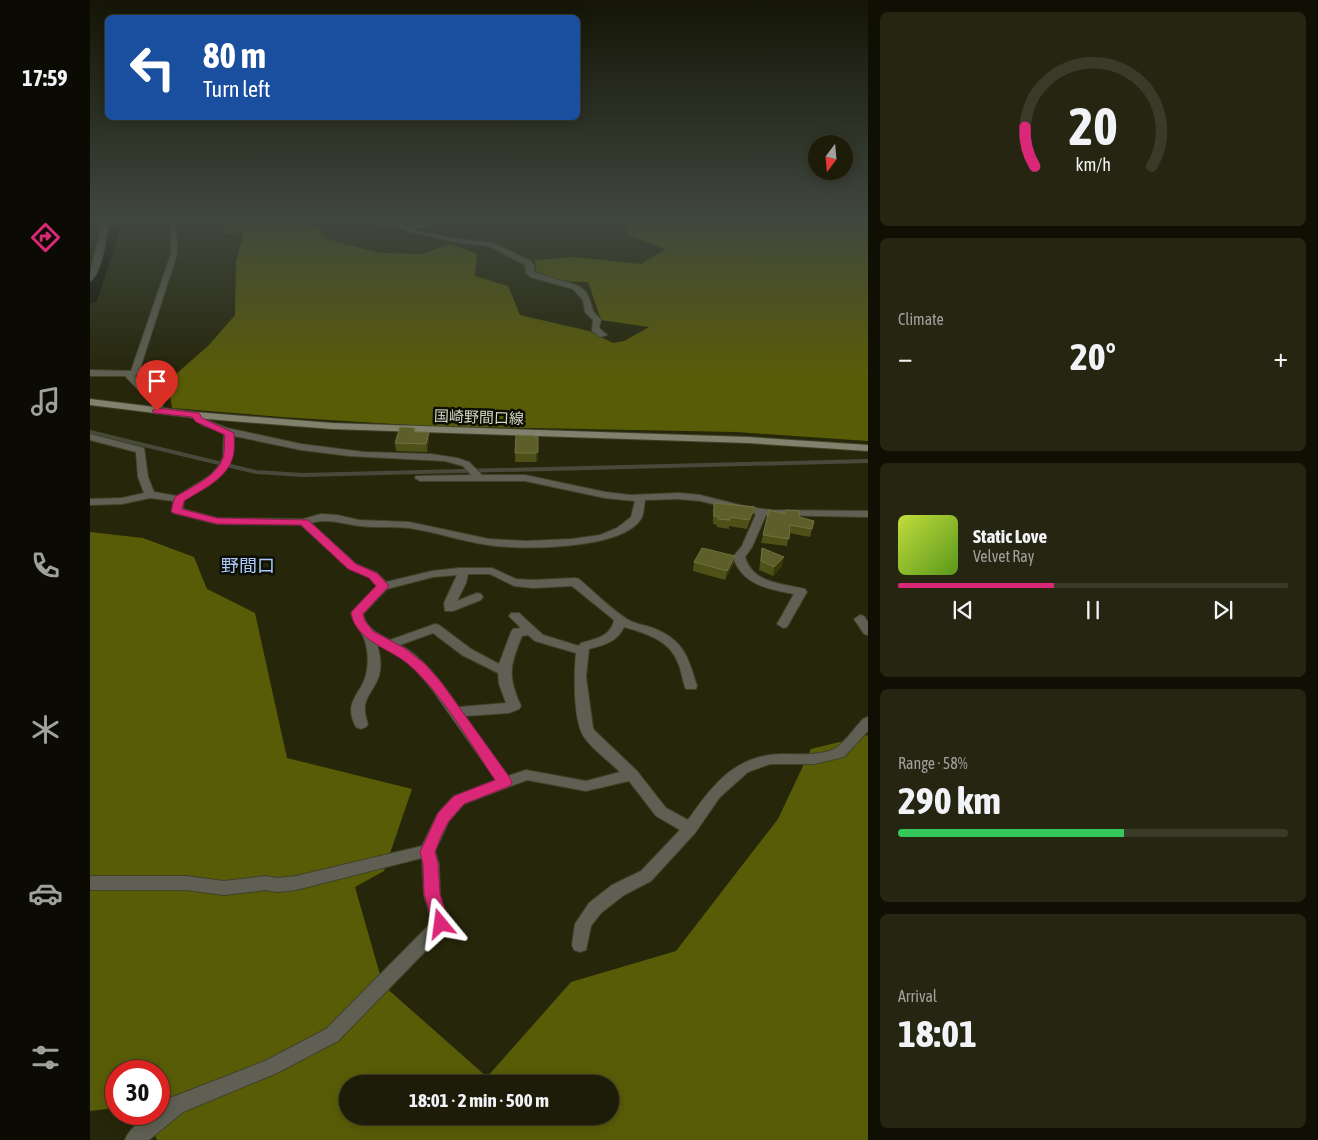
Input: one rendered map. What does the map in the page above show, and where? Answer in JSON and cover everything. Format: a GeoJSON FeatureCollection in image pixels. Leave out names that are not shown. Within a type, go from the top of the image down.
{"type":"FeatureCollection","features":[{"type":"Feature","properties":{"kind":"main road","name":"国崎野間口線"},"geometry":{"type":"LineString","coordinates":[[90,402],[195,415],[332,426],[748,440],[868,448]]}},
{"type":"Feature","properties":{"kind":"street"},"geometry":{"type":"LineString","coordinates":[[131,376],[135,372],[168,271]]}},
{"type":"Feature","properties":{"kind":"street"},"geometry":{"type":"LineString","coordinates":[[530,271],[533,275],[576,286],[581,290],[588,301],[589,312],[597,320],[595,328],[603,335]]}},
{"type":"Feature","properties":{"kind":"street"},"geometry":{"type":"LineString","coordinates":[[90,373],[127,373],[158,404],[157,411]]}},
{"type":"Feature","properties":{"kind":"street"},"geometry":{"type":"LineString","coordinates":[[195,415],[199,420],[230,433],[364,456],[452,460],[467,464],[478,478]]}},
{"type":"Feature","properties":{"kind":"street"},"geometry":{"type":"LineString","coordinates":[[90,502],[122,502],[150,495],[179,499],[213,478],[220,470],[228,458],[230,433]]}},
{"type":"Feature","properties":{"kind":"street"},"geometry":{"type":"LineString","coordinates":[[90,437],[141,450],[143,477],[150,495]]}},
{"type":"Feature","properties":{"kind":"street"},"geometry":{"type":"LineString","coordinates":[[420,478],[525,478],[605,495],[641,497],[679,496],[762,512],[868,514]]}},
{"type":"Feature","properties":{"kind":"street"},"geometry":{"type":"LineString","coordinates":[[179,499],[177,511],[217,521],[304,522],[321,517],[337,518],[359,523],[427,528],[489,542],[526,544],[572,542],[602,538],[621,530],[636,518],[641,497]]}},
{"type":"Feature","properties":{"kind":"street"},"geometry":{"type":"LineString","coordinates":[[762,512],[747,547],[739,557],[740,566],[745,574],[759,581],[801,592],[783,624]]}},
{"type":"Feature","properties":{"kind":"street"},"geometry":{"type":"LineString","coordinates":[[304,522],[352,566],[373,575],[383,586]]}},
{"type":"Feature","properties":{"kind":"street"},"geometry":{"type":"LineString","coordinates":[[463,571],[462,582],[448,608],[477,597]]}},
{"type":"Feature","properties":{"kind":"street"},"geometry":{"type":"LineString","coordinates":[[361,724],[356,712],[357,700],[372,676],[374,655],[368,634],[359,622],[357,613],[383,586],[432,574],[463,571],[492,572],[514,582],[533,584],[575,582],[620,619],[620,621],[657,633],[671,642],[683,658],[691,686]]}},
{"type":"Feature","properties":{"kind":"street"},"geometry":{"type":"LineString","coordinates":[[515,616],[528,631],[539,638],[582,651]]}},
{"type":"Feature","properties":{"kind":"street"},"geometry":{"type":"LineString","coordinates":[[860,619],[868,631]]}},
{"type":"Feature","properties":{"kind":"street"},"geometry":{"type":"LineString","coordinates":[[620,621],[615,633],[608,639],[585,646],[582,651],[580,677],[586,728],[590,735],[632,775],[661,812],[690,829]]}},
{"type":"Feature","properties":{"kind":"street"},"geometry":{"type":"LineString","coordinates":[[389,645],[435,628],[462,651],[502,670]]}},
{"type":"Feature","properties":{"kind":"street"},"geometry":{"type":"LineString","coordinates":[[454,712],[514,706],[507,692],[502,670],[517,632],[528,631]]}},
{"type":"Feature","properties":{"kind":"street"},"geometry":{"type":"LineString","coordinates":[[368,634],[401,652],[420,667],[436,685],[505,782]]}},
{"type":"Feature","properties":{"kind":"street"},"geometry":{"type":"LineString","coordinates":[[580,945],[583,924],[595,908],[618,890],[646,876],[690,829],[715,793],[743,768],[769,759],[814,759],[839,753],[868,722]]}},
{"type":"Feature","properties":{"kind":"street"},"geometry":{"type":"LineString","coordinates":[[134,1140],[177,1105],[271,1067],[332,1035],[383,985],[441,924],[432,894],[430,864],[427,852],[443,817],[459,800],[526,775],[586,786],[632,775]]}},
{"type":"Feature","properties":{"kind":"street"},"geometry":{"type":"LineString","coordinates":[[90,883],[186,884],[224,888],[266,883],[277,885],[306,881],[427,852]]}},
{"type":"Feature","properties":{"kind":"shaded area"},"geometry":{"type":"Polygon","coordinates":[[[236,271],[475,271],[475,276],[508,286],[520,315],[589,331],[613,343],[624,341],[649,327],[601,320],[588,282],[557,281],[536,271],[868,271],[868,441],[736,432],[425,426],[172,408],[168,381],[209,345],[235,315],[236,271]]]}},
{"type":"Feature","properties":{"kind":"shaded area"},"geometry":{"type":"Polygon","coordinates":[[[90,532],[143,538],[194,557],[207,589],[255,613],[287,758],[412,789],[384,871],[355,887],[383,985],[485,1075],[339,1075],[339,1125],[619,1125],[619,1075],[489,1075],[571,982],[676,951],[778,819],[811,749],[868,735],[868,1140],[157,1140],[150,1125],[170,1125],[170,1060],[105,1060],[105,1109],[90,1111],[90,532]]]}},
{"type":"Feature","properties":{"kind":"building"},"geometry":{"type":"Polygon","coordinates":[[[400,427],[415,428],[414,432],[429,432],[426,444],[395,443],[400,427]]]}},
{"type":"Feature","properties":{"kind":"building"},"geometry":{"type":"Polygon","coordinates":[[[516,435],[538,437],[538,452],[515,453],[516,435]]]}},
{"type":"Feature","properties":{"kind":"building"},"geometry":{"type":"Polygon","coordinates":[[[714,503],[755,507],[749,520],[730,517],[730,520],[718,519],[718,516],[714,516],[714,503]]]}},
{"type":"Feature","properties":{"kind":"building"},"geometry":{"type":"Polygon","coordinates":[[[769,510],[785,514],[786,510],[799,511],[799,517],[814,521],[812,529],[790,525],[789,539],[763,535],[769,510]]]}},
{"type":"Feature","properties":{"kind":"building"},"geometry":{"type":"Polygon","coordinates":[[[702,548],[735,556],[727,571],[694,562],[702,548]]]}},
{"type":"Feature","properties":{"kind":"building"},"geometry":{"type":"Polygon","coordinates":[[[762,548],[784,557],[774,567],[761,561],[762,548]]]}},
{"type":"Feature","properties":{"kind":"waterway"},"geometry":{"type":"LineString","coordinates":[[90,298],[99,271]]}},
{"type":"Feature","properties":{"kind":"waterway"},"geometry":{"type":"LineString","coordinates":[[90,432],[256,472],[303,475],[868,461]]}},
{"type":"Feature","properties":{"kind":"district","name":"野間口"},"geometry":{"type":"Point","coordinates":[248,565]}},
{"type":"Feature","properties":{"kind":"route"},"geometry":{"type":"LineString","coordinates":[[157,411],[195,415],[199,420],[230,433],[228,458],[220,470],[213,478],[179,499],[177,511],[217,521],[288,520],[304,522],[352,566],[373,575],[383,586],[357,613],[359,622],[368,634],[401,652],[420,667],[436,685],[505,782],[459,800],[443,817],[435,834],[427,852],[430,864],[432,894],[441,924]]}}]}
